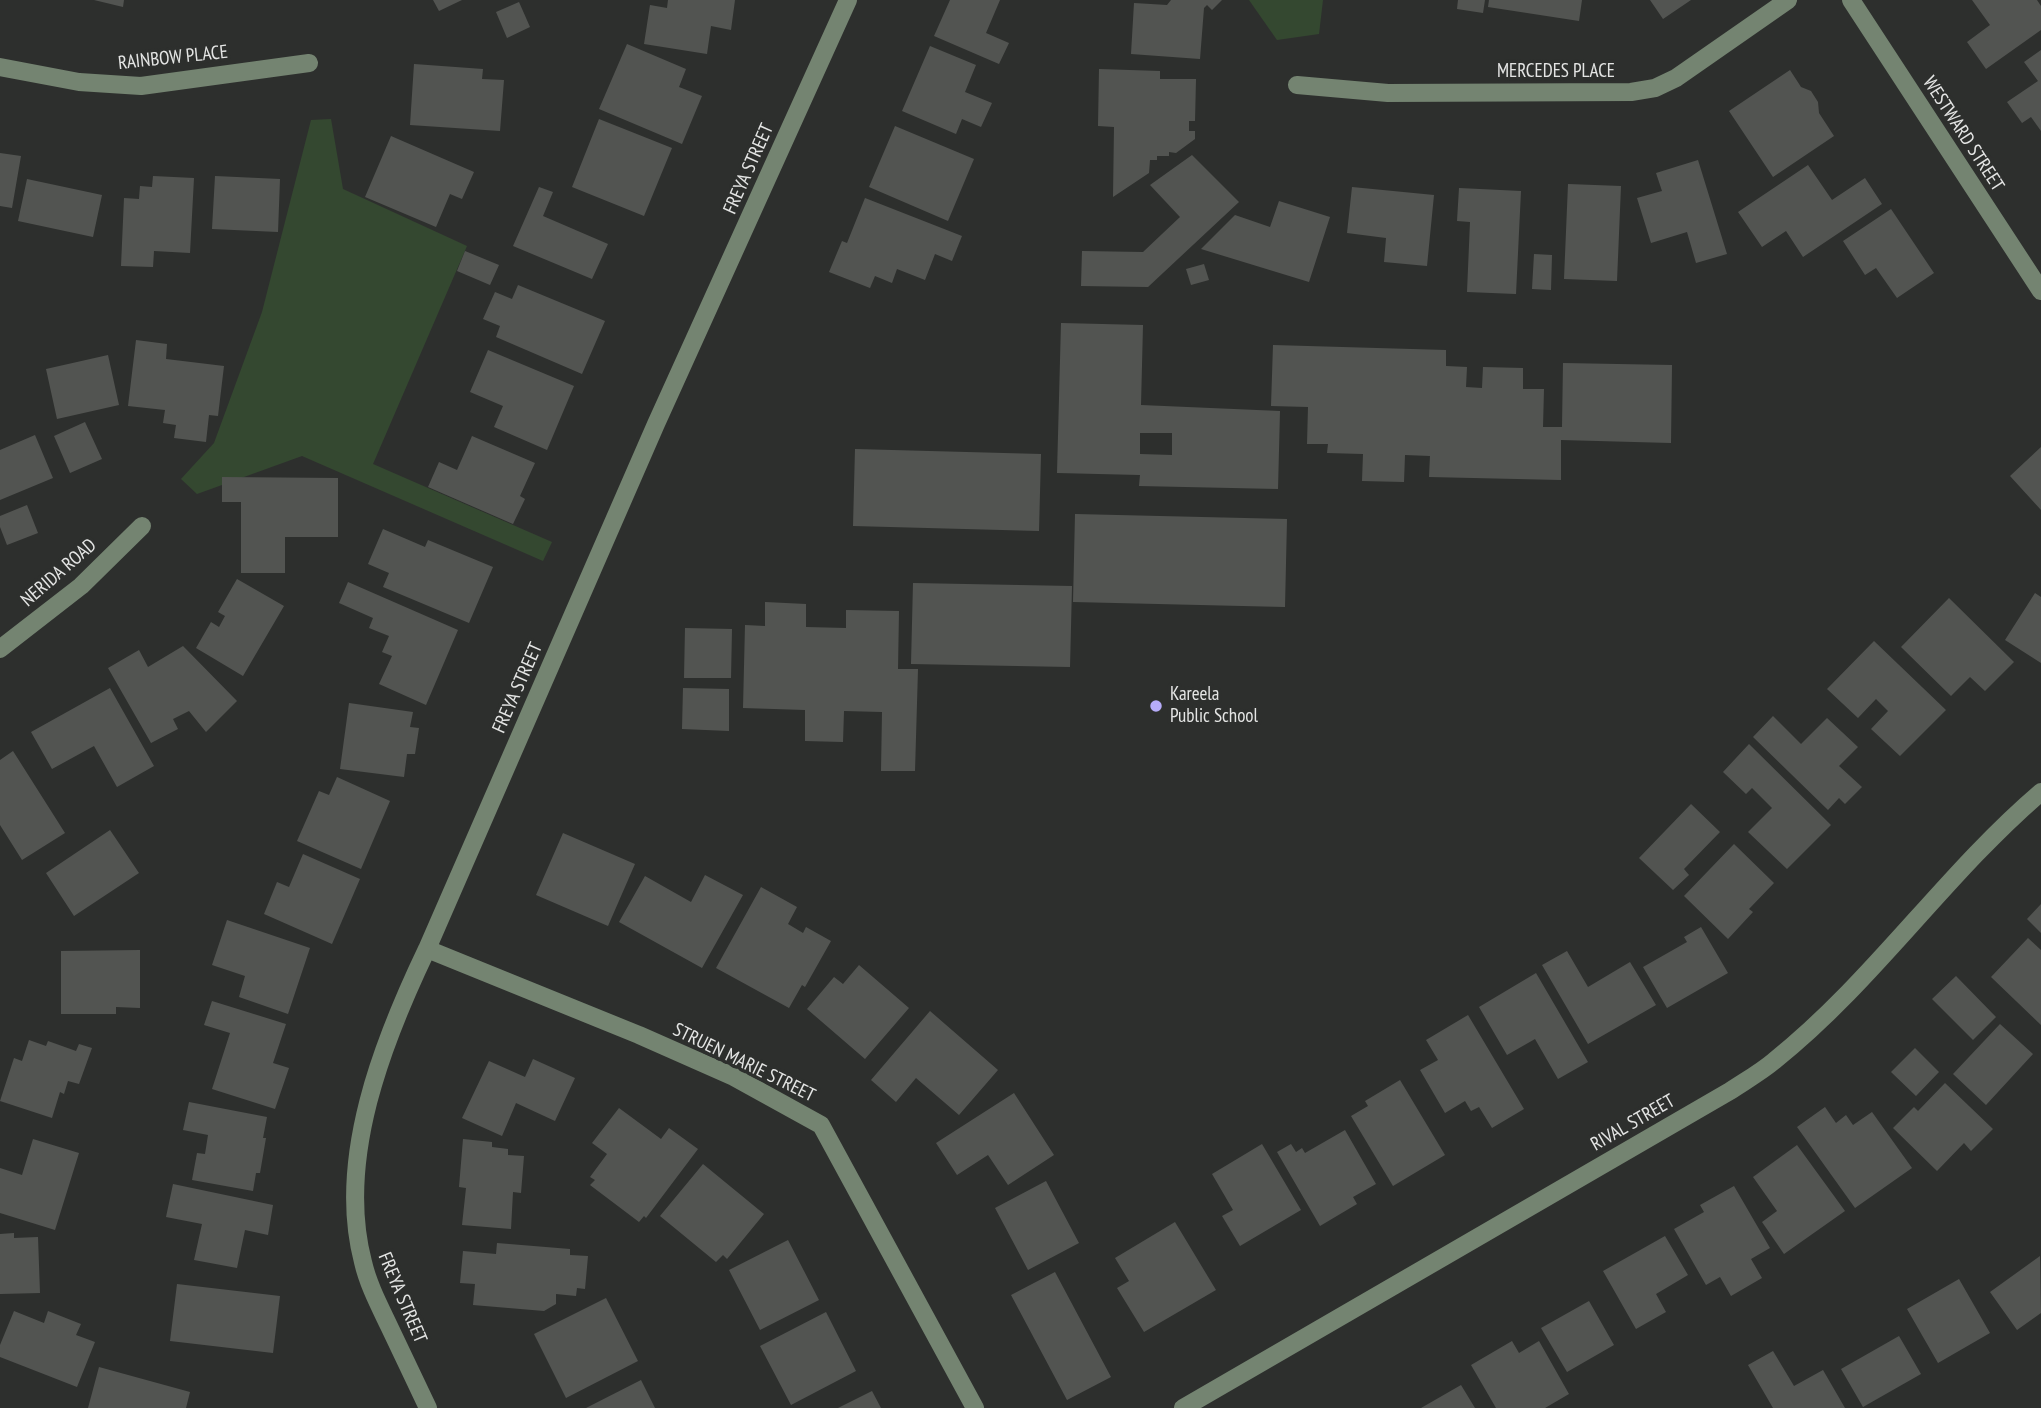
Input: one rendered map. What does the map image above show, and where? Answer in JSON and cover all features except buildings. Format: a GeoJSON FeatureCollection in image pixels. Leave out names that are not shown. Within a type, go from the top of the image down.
{"type":"FeatureCollection","features":[{"type":"Feature","properties":{"kind":"street","name":"FREYA STREET"},"geometry":{"type":"LineString","coordinates":[[428,1408],[375,1296],[363,1264],[356,1233],[356,1181],[369,1097],[396,1014],[427,949],[656,424],[848,0]]}},
{"type":"Feature","properties":{"kind":"street","name":"MERCEDES PLACE"},"geometry":{"type":"LineString","coordinates":[[1297,85],[1388,93],[1631,92],[1655,88],[1676,78],[1788,0]]}},
{"type":"Feature","properties":{"kind":"street","name":"WESTWARD STREET"},"geometry":{"type":"LineString","coordinates":[[1851,0],[2041,291]]}},
{"type":"Feature","properties":{"kind":"street","name":"RAINBOW PLACE"},"geometry":{"type":"LineString","coordinates":[[0,67],[79,82],[141,86],[309,63]]}},
{"type":"Feature","properties":{"kind":"street","name":"NERIDA ROAD"},"geometry":{"type":"LineString","coordinates":[[0,649],[81,586],[142,526]]}},
{"type":"Feature","properties":{"kind":"street","name":"RIVAL STREET"},"geometry":{"type":"LineString","coordinates":[[1183,1408],[1730,1091],[1773,1062],[1851,988],[2007,822],[2041,792]]}},
{"type":"Feature","properties":{"kind":"street","name":"STRUEN MARIE STREET"},"geometry":{"type":"LineString","coordinates":[[427,949],[639,1035],[734,1077],[821,1125],[975,1408]]}},
{"type":"Feature","properties":{"kind":"green space"},"geometry":{"type":"Polygon","coordinates":[[[1249,0],[1323,0],[1319,34],[1277,40],[1249,0]]]}},
{"type":"Feature","properties":{"kind":"green space"},"geometry":{"type":"Polygon","coordinates":[[[331,119],[343,189],[467,246],[373,464],[552,542],[543,561],[302,456],[197,494],[181,479],[214,443],[262,312],[311,120],[331,119]]]}},
{"type":"Feature","properties":{"kind":"place","name":"Kareela Public School"},"geometry":{"type":"Point","coordinates":[1156,706]}}]}
